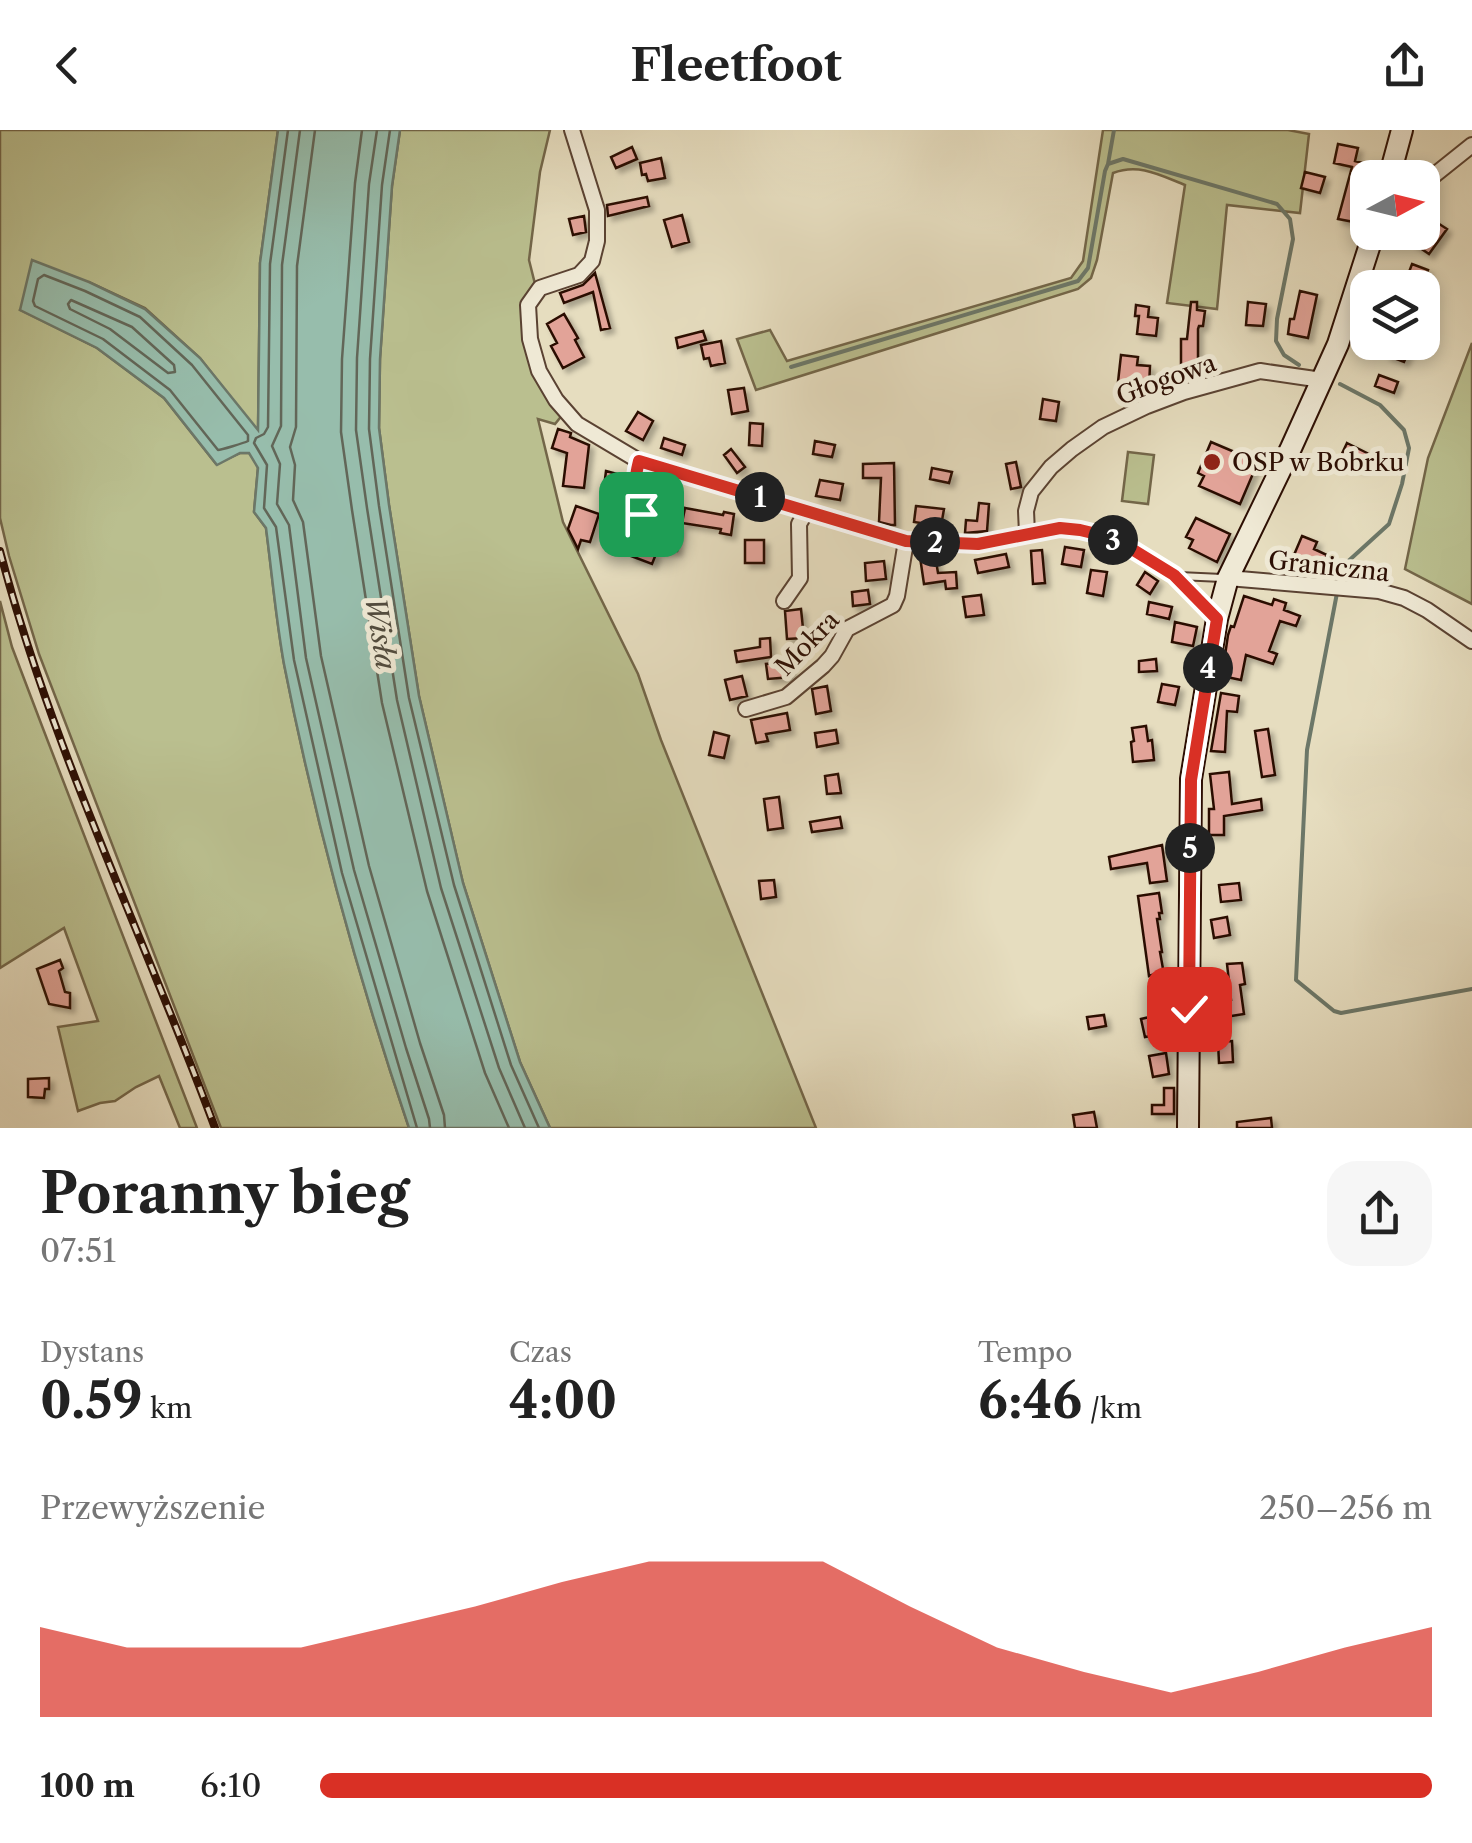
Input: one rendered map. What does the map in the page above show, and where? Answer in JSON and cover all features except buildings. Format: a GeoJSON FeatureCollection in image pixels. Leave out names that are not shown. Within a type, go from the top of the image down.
{"type":"FeatureCollection","features":[{"type":"Feature","properties":{"kind":"street"},"geometry":{"type":"LineString","coordinates":[[572,130],[597,210],[592,261],[578,274],[540,288],[528,304],[530,340],[539,371],[556,400],[577,424],[639,461],[906,541],[978,544],[1060,528],[1105,536],[1174,575],[1217,619]]}},
{"type":"Feature","properties":{"kind":"street"},"geometry":{"type":"LineString","coordinates":[[1394,160],[1402,130]]}},
{"type":"Feature","properties":{"kind":"street"},"geometry":{"type":"LineString","coordinates":[[1440,170],[1472,145]]}},
{"type":"Feature","properties":{"kind":"street"},"geometry":{"type":"LineString","coordinates":[[1188,1128],[1191,780],[1217,619],[1228,578],[1322,380],[1369,250]]}},
{"type":"Feature","properties":{"kind":"street","name":"Głogowa"},"geometry":{"type":"LineString","coordinates":[[1028,533],[1026,512],[1031,492],[1072,449],[1103,428],[1146,406],[1260,371],[1322,380]]}},
{"type":"Feature","properties":{"kind":"street"},"geometry":{"type":"LineString","coordinates":[[784,601],[800,578],[799,524],[806,512]]}},
{"type":"Feature","properties":{"kind":"street","name":"Mokra"},"geometry":{"type":"LineString","coordinates":[[746,708],[786,696],[823,666],[847,629],[893,605],[906,541]]}},
{"type":"Feature","properties":{"kind":"street","name":"Graniczna"},"geometry":{"type":"LineString","coordinates":[[1228,578],[1380,591],[1427,610],[1472,641]]}},
{"type":"Feature","properties":{"kind":"lane"},"geometry":{"type":"LineString","coordinates":[[639,461],[634,498],[651,526]]}},
{"type":"Feature","properties":{"kind":"lane"},"geometry":{"type":"LineString","coordinates":[[1174,575],[1228,578]]}},
{"type":"Feature","properties":{"kind":"shaded area"},"geometry":{"type":"Polygon","coordinates":[[[0,130],[278,130],[260,263],[258,432],[200,358],[145,308],[89,282],[21,310],[97,348],[164,398],[216,464],[240,453],[250,453],[258,467],[254,512],[266,528],[284,664],[309,782],[355,956],[409,1128],[221,1128],[39,654],[0,518],[0,130]]]}},
{"type":"Feature","properties":{"kind":"shaded area"},"geometry":{"type":"Polygon","coordinates":[[[400,130],[550,130],[540,172],[529,260],[535,284],[525,297],[527,347],[563,414],[555,424],[538,419],[563,522],[638,674],[816,1128],[550,1128],[520,1062],[463,883],[419,696],[379,428],[392,186],[400,130]]]}},
{"type":"Feature","properties":{"kind":"shaded area"},"geometry":{"type":"Polygon","coordinates":[[[1103,130],[1288,130],[1309,134],[1300,213],[1227,205],[1217,309],[1167,303],[1185,185],[1141,170],[1113,173],[1097,260],[1091,278],[1078,289],[756,390],[737,339],[770,330],[787,361],[1071,278],[1083,261],[1103,130]]]}},
{"type":"Feature","properties":{"kind":"shaded area"},"geometry":{"type":"Polygon","coordinates":[[[1472,343],[1472,604],[1405,569],[1428,458],[1472,343]]]}},
{"type":"Feature","properties":{"kind":"shaded area"},"geometry":{"type":"Polygon","coordinates":[[[1128,452],[1154,455],[1148,504],[1122,501],[1128,452]]]}},
{"type":"Feature","properties":{"kind":"shaded area"},"geometry":{"type":"Polygon","coordinates":[[[0,601],[12,647],[197,1128],[180,1128],[159,1076],[115,1101],[78,1111],[58,1027],[98,1021],[64,928],[0,968],[0,601]]]}},
{"type":"Feature","properties":{"kind":"water","name":"Wisła"},"geometry":{"type":"Polygon","coordinates":[[[278,130],[400,130],[392,186],[380,359],[379,428],[389,505],[419,696],[463,883],[520,1062],[550,1128],[409,1128],[355,956],[309,781],[284,664],[266,528],[254,512],[258,468],[249,453],[240,453],[217,465],[164,398],[97,348],[20,310],[32,260],[145,309],[200,358],[258,430],[260,263],[278,130]]]}},
{"type":"Feature","properties":{"kind":"waterway"},"geometry":{"type":"LineString","coordinates":[[1108,164],[1114,130]]}},
{"type":"Feature","properties":{"kind":"waterway"},"geometry":{"type":"LineString","coordinates":[[791,367],[1078,281],[1088,268],[1105,171],[1108,164],[1123,159],[1277,204],[1290,219],[1293,239],[1276,341],[1284,355],[1299,365]]}},
{"type":"Feature","properties":{"kind":"waterway"},"geometry":{"type":"LineString","coordinates":[[1338,579],[1344,565],[1389,524],[1409,448],[1404,430],[1380,405],[1340,384]]}},
{"type":"Feature","properties":{"kind":"waterway"},"geometry":{"type":"LineString","coordinates":[[1337,593],[1307,750],[1296,980],[1341,1013],[1472,989]]}},
{"type":"Feature","properties":{"kind":"railway"},"geometry":{"type":"LineString","coordinates":[[0,551],[21,625],[72,770],[215,1128]]}},
{"type":"Feature","properties":{"kind":"place","name":"OSP w Bobrku"},"geometry":{"type":"Point","coordinates":[1212,462]}},
{"type":"Feature","properties":{"kind":"route"},"geometry":{"type":"LineString","coordinates":[[641,514],[634,498],[639,461],[906,541],[978,544],[1060,528],[1080,530],[1105,536],[1174,575],[1217,619],[1191,780],[1189,1009]]}}]}
